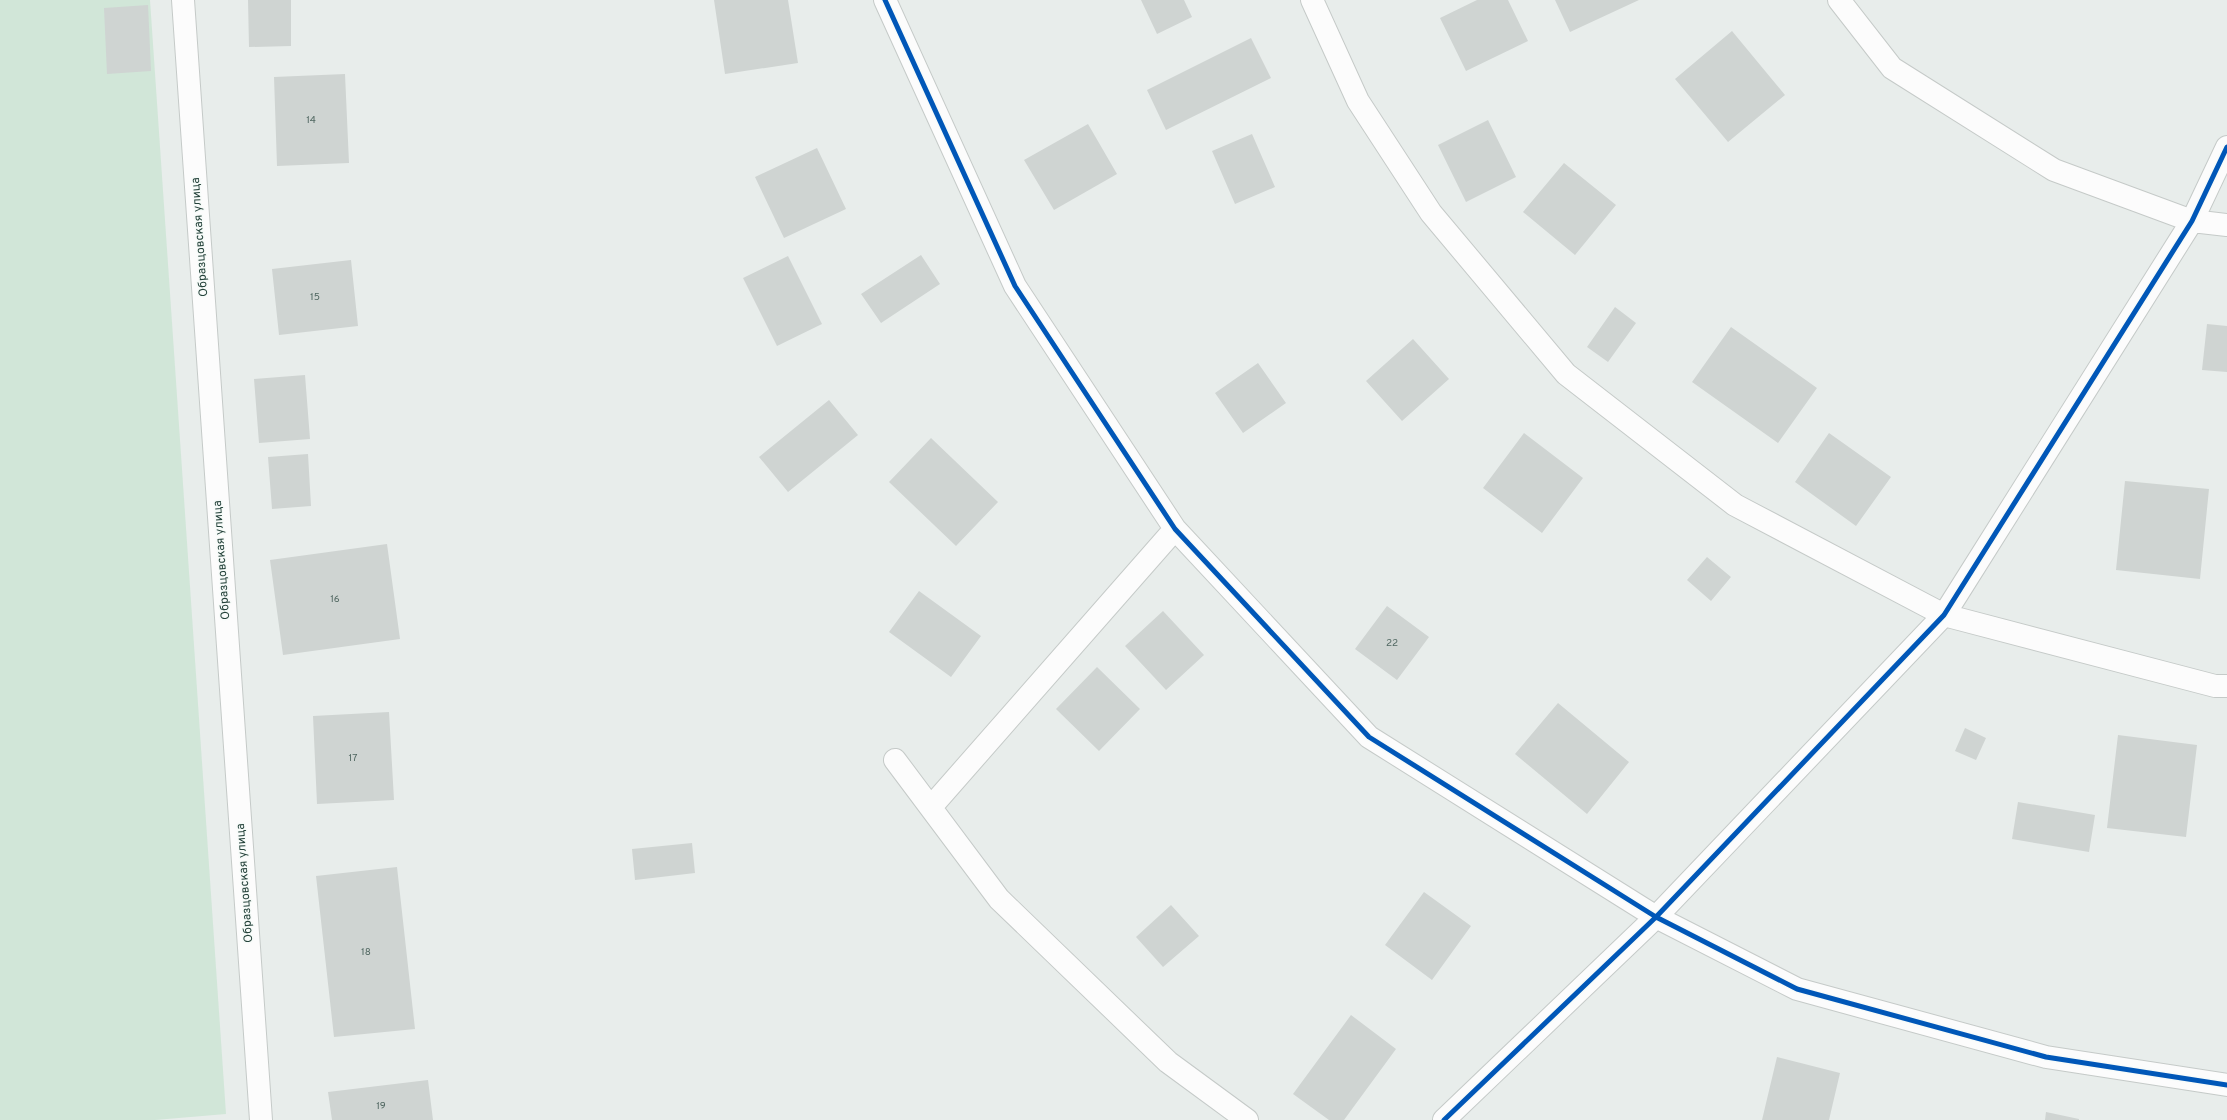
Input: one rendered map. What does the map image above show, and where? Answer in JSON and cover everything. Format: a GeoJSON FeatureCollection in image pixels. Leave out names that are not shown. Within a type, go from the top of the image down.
{"type":"FeatureCollection","features":[{"type":"Feature","properties":{"kind":"street","name":"Образцовская улица"},"geometry":{"type":"LineString","coordinates":[[183,0],[262,1120]]}},
{"type":"Feature","properties":{"kind":"street"},"geometry":{"type":"LineString","coordinates":[[885,0],[1014,286],[1175,529],[1370,737],[1656,917],[1797,989],[2046,1057],[2227,1085]]}},
{"type":"Feature","properties":{"kind":"street"},"geometry":{"type":"LineString","coordinates":[[1312,0],[1358,101],[1431,213],[1566,374],[1735,505],[1944,615],[2215,686],[2227,686]]}},
{"type":"Feature","properties":{"kind":"street"},"geometry":{"type":"LineString","coordinates":[[1839,0],[1892,68],[2047,166],[2192,221],[2227,225]]}},
{"type":"Feature","properties":{"kind":"street"},"geometry":{"type":"LineString","coordinates":[[1444,1120],[1656,917],[1944,615],[2192,221],[2227,147]]}},
{"type":"Feature","properties":{"kind":"street"},"geometry":{"type":"LineString","coordinates":[[931,807],[1175,529]]}},
{"type":"Feature","properties":{"kind":"street"},"geometry":{"type":"LineString","coordinates":[[895,760],[999,899],[1168,1062],[1247,1120]]}},
{"type":"Feature","properties":{"kind":"green space"},"geometry":{"type":"Polygon","coordinates":[[[0,0],[150,0],[226,1114],[155,1120],[0,1120],[0,0]]]}},
{"type":"Feature","properties":{"kind":"building"},"geometry":{"type":"Polygon","coordinates":[[[248,0],[291,0],[291,46],[249,47],[248,0]]]}},
{"type":"Feature","properties":{"kind":"building"},"geometry":{"type":"Polygon","coordinates":[[[714,0],[788,0],[798,63],[725,74],[714,0]]]}},
{"type":"Feature","properties":{"kind":"building"},"geometry":{"type":"Polygon","coordinates":[[[1141,0],[1184,0],[1192,17],[1157,34],[1141,0]]]}},
{"type":"Feature","properties":{"kind":"building"},"geometry":{"type":"Polygon","coordinates":[[[1477,0],[1508,0],[1528,41],[1466,71],[1440,18],[1477,0]]]}},
{"type":"Feature","properties":{"kind":"building"},"geometry":{"type":"Polygon","coordinates":[[[1555,0],[1639,0],[1570,32],[1555,0]]]}},
{"type":"Feature","properties":{"kind":"building"},"geometry":{"type":"Polygon","coordinates":[[[148,5],[151,71],[107,74],[104,8],[148,5]]]}},
{"type":"Feature","properties":{"kind":"building"},"geometry":{"type":"Polygon","coordinates":[[[1732,31],[1785,95],[1728,142],[1675,79],[1732,31]]]}},
{"type":"Feature","properties":{"kind":"building"},"geometry":{"type":"Polygon","coordinates":[[[1251,38],[1271,78],[1166,130],[1147,90],[1251,38]]]}},
{"type":"Feature","properties":{"kind":"building"},"geometry":{"type":"Polygon","coordinates":[[[345,74],[349,163],[277,166],[274,77],[345,74]]]}},
{"type":"Feature","properties":{"kind":"building"},"geometry":{"type":"Polygon","coordinates":[[[1488,120],[1516,177],[1466,202],[1438,145],[1488,120]]]}},
{"type":"Feature","properties":{"kind":"building"},"geometry":{"type":"Polygon","coordinates":[[[1088,124],[1117,174],[1054,210],[1024,160],[1088,124]]]}},
{"type":"Feature","properties":{"kind":"building"},"geometry":{"type":"Polygon","coordinates":[[[1252,134],[1275,187],[1235,204],[1212,151],[1252,134]]]}},
{"type":"Feature","properties":{"kind":"building"},"geometry":{"type":"Polygon","coordinates":[[[817,148],[846,209],[784,238],[755,177],[817,148]]]}},
{"type":"Feature","properties":{"kind":"building"},"geometry":{"type":"Polygon","coordinates":[[[1564,163],[1616,205],[1575,255],[1523,212],[1564,163]]]}},
{"type":"Feature","properties":{"kind":"building"},"geometry":{"type":"Polygon","coordinates":[[[921,255],[940,284],[881,323],[861,294],[921,255]]]}},
{"type":"Feature","properties":{"kind":"building"},"geometry":{"type":"Polygon","coordinates":[[[788,256],[822,324],[777,346],[743,278],[788,256]]]}},
{"type":"Feature","properties":{"kind":"building"},"geometry":{"type":"Polygon","coordinates":[[[351,260],[358,326],[279,335],[272,269],[351,260]]]}},
{"type":"Feature","properties":{"kind":"building"},"geometry":{"type":"Polygon","coordinates":[[[1615,307],[1636,323],[1608,362],[1587,347],[1615,307]]]}},
{"type":"Feature","properties":{"kind":"building"},"geometry":{"type":"Polygon","coordinates":[[[2207,324],[2227,326],[2227,372],[2202,370],[2207,324]]]}},
{"type":"Feature","properties":{"kind":"building"},"geometry":{"type":"Polygon","coordinates":[[[1731,327],[1817,388],[1778,443],[1692,382],[1731,327]]]}},
{"type":"Feature","properties":{"kind":"building"},"geometry":{"type":"Polygon","coordinates":[[[1413,339],[1449,379],[1402,421],[1366,381],[1413,339]]]}},
{"type":"Feature","properties":{"kind":"building"},"geometry":{"type":"Polygon","coordinates":[[[1258,363],[1286,403],[1243,433],[1215,393],[1258,363]]]}},
{"type":"Feature","properties":{"kind":"building"},"geometry":{"type":"Polygon","coordinates":[[[305,375],[310,439],[259,443],[254,379],[305,375]]]}},
{"type":"Feature","properties":{"kind":"building"},"geometry":{"type":"Polygon","coordinates":[[[829,400],[858,435],[788,492],[759,457],[829,400]]]}},
{"type":"Feature","properties":{"kind":"building"},"geometry":{"type":"Polygon","coordinates":[[[1524,433],[1583,478],[1542,533],[1483,488],[1524,433]]]}},
{"type":"Feature","properties":{"kind":"building"},"geometry":{"type":"Polygon","coordinates":[[[1829,433],[1891,477],[1856,526],[1795,482],[1829,433]]]}},
{"type":"Feature","properties":{"kind":"building"},"geometry":{"type":"Polygon","coordinates":[[[931,438],[998,502],[956,546],[889,482],[931,438]]]}},
{"type":"Feature","properties":{"kind":"building"},"geometry":{"type":"Polygon","coordinates":[[[308,454],[311,506],[272,509],[268,457],[308,454]]]}},
{"type":"Feature","properties":{"kind":"building"},"geometry":{"type":"Polygon","coordinates":[[[2125,481],[2209,489],[2200,579],[2116,570],[2125,481]]]}},
{"type":"Feature","properties":{"kind":"building"},"geometry":{"type":"Polygon","coordinates":[[[387,544],[400,639],[283,655],[270,560],[387,544]]]}},
{"type":"Feature","properties":{"kind":"building"},"geometry":{"type":"Polygon","coordinates":[[[1707,557],[1731,577],[1711,601],[1687,580],[1707,557]]]}},
{"type":"Feature","properties":{"kind":"building"},"geometry":{"type":"Polygon","coordinates":[[[919,591],[981,636],[951,677],[889,632],[919,591]]]}},
{"type":"Feature","properties":{"kind":"building"},"geometry":{"type":"Polygon","coordinates":[[[1387,606],[1429,637],[1397,680],[1355,649],[1387,606]]]}},
{"type":"Feature","properties":{"kind":"building"},"geometry":{"type":"Polygon","coordinates":[[[1163,611],[1204,655],[1166,690],[1125,646],[1163,611]]]}},
{"type":"Feature","properties":{"kind":"building"},"geometry":{"type":"Polygon","coordinates":[[[1097,667],[1140,709],[1099,751],[1056,709],[1097,667]]]}},
{"type":"Feature","properties":{"kind":"building"},"geometry":{"type":"Polygon","coordinates":[[[1558,703],[1629,762],[1587,814],[1515,754],[1558,703]]]}},
{"type":"Feature","properties":{"kind":"building"},"geometry":{"type":"Polygon","coordinates":[[[389,712],[394,800],[317,804],[313,716],[389,712]]]}},
{"type":"Feature","properties":{"kind":"building"},"geometry":{"type":"Polygon","coordinates":[[[1965,728],[1986,738],[1976,760],[1955,751],[1965,728]]]}},
{"type":"Feature","properties":{"kind":"building"},"geometry":{"type":"Polygon","coordinates":[[[2118,735],[2197,745],[2186,837],[2107,828],[2118,735]]]}},
{"type":"Feature","properties":{"kind":"building"},"geometry":{"type":"Polygon","coordinates":[[[2018,802],[2095,815],[2089,852],[2012,839],[2018,802]]]}},
{"type":"Feature","properties":{"kind":"building"},"geometry":{"type":"Polygon","coordinates":[[[692,843],[695,873],[635,880],[632,849],[692,843]]]}},
{"type":"Feature","properties":{"kind":"building"},"geometry":{"type":"Polygon","coordinates":[[[397,867],[415,1029],[334,1037],[316,876],[397,867]]]}},
{"type":"Feature","properties":{"kind":"building"},"geometry":{"type":"Polygon","coordinates":[[[1424,892],[1471,926],[1432,980],[1385,945],[1424,892]]]}},
{"type":"Feature","properties":{"kind":"building"},"geometry":{"type":"Polygon","coordinates":[[[1171,905],[1199,936],[1163,967],[1136,937],[1171,905]]]}},
{"type":"Feature","properties":{"kind":"building"},"geometry":{"type":"Polygon","coordinates":[[[1351,1015],[1396,1049],[1344,1120],[1329,1120],[1293,1094],[1351,1015]]]}},
{"type":"Feature","properties":{"kind":"building"},"geometry":{"type":"Polygon","coordinates":[[[1777,1057],[1840,1073],[1829,1120],[1762,1120],[1777,1057]]]}},
{"type":"Feature","properties":{"kind":"building"},"geometry":{"type":"Polygon","coordinates":[[[428,1080],[433,1120],[332,1120],[328,1092],[428,1080]]]}},
{"type":"Feature","properties":{"kind":"building"},"geometry":{"type":"Polygon","coordinates":[[[2046,1112],[2079,1119],[2079,1120],[2045,1120],[2046,1112]]]}},
{"type":"Feature","properties":{"kind":"cycle path"},"geometry":{"type":"LineString","coordinates":[[885,0],[1015,286],[1175,529],[1369,737],[1656,917],[1797,989],[2046,1057],[2227,1085]]}},
{"type":"Feature","properties":{"kind":"cycle path"},"geometry":{"type":"LineString","coordinates":[[1444,1120],[1656,917],[1944,615],[2192,221],[2227,147]]}}]}
